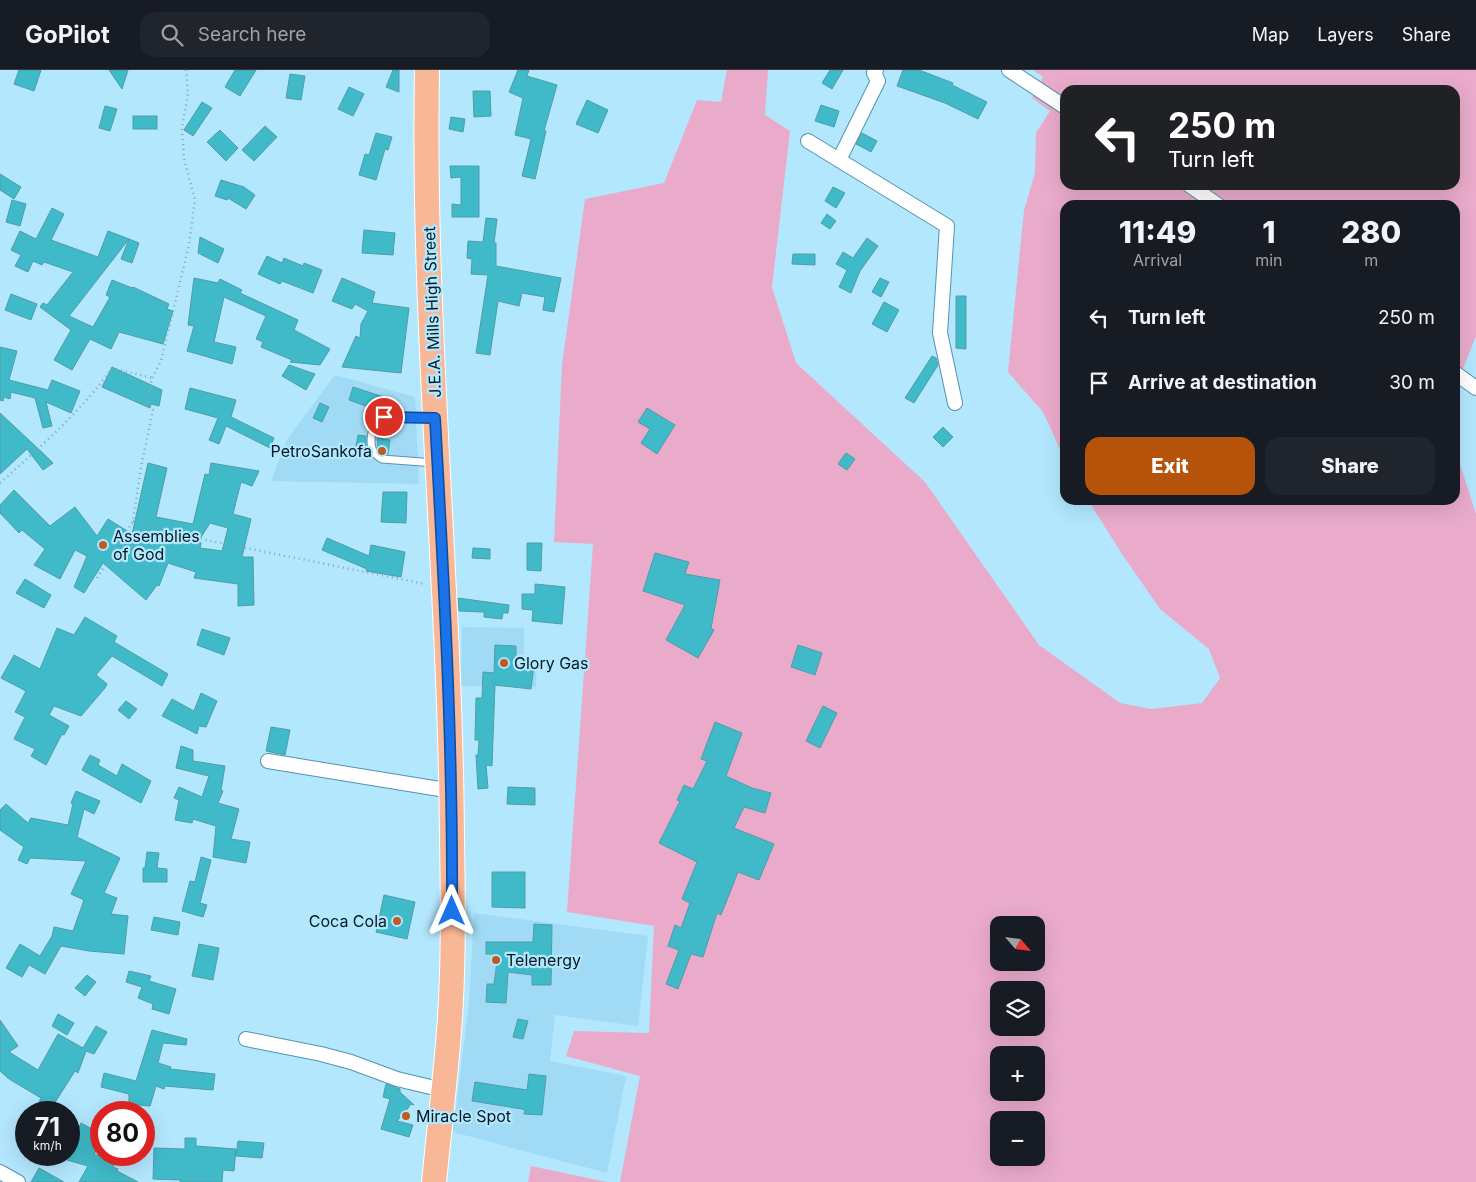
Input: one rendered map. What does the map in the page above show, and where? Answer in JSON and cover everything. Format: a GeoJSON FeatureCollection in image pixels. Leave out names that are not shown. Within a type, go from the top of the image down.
{"type":"FeatureCollection","features":[{"type":"Feature","properties":{"kind":"highway","name":"J.E.A. Mills High Street"},"geometry":{"type":"LineString","coordinates":[[427,70],[426,144],[435,418],[452,792],[449,1031],[434,1182]]}},
{"type":"Feature","properties":{"kind":"street"},"geometry":{"type":"LineString","coordinates":[[839,160],[878,81],[874,73],[876,70]]}},
{"type":"Feature","properties":{"kind":"street"},"geometry":{"type":"LineString","coordinates":[[1009,70],[1060,104]]}},
{"type":"Feature","properties":{"kind":"street"},"geometry":{"type":"LineString","coordinates":[[808,141],[947,226],[940,333],[955,402]]}},
{"type":"Feature","properties":{"kind":"street"},"geometry":{"type":"LineString","coordinates":[[1196,190],[1211,200]]}},
{"type":"Feature","properties":{"kind":"street"},"geometry":{"type":"LineString","coordinates":[[1460,377],[1476,388]]}},
{"type":"Feature","properties":{"kind":"street"},"geometry":{"type":"LineString","coordinates":[[268,761],[452,792]]}},
{"type":"Feature","properties":{"kind":"street"},"geometry":{"type":"LineString","coordinates":[[246,1039],[321,1054],[351,1062],[397,1080],[443,1090]]}},
{"type":"Feature","properties":{"kind":"street"},"geometry":{"type":"LineString","coordinates":[[0,1172],[18,1182]]}},
{"type":"Feature","properties":{"kind":"lane"},"geometry":{"type":"LineString","coordinates":[[435,418],[384,417],[376,422],[372,430],[371,448],[375,455],[382,459],[427,463],[438,462]]}},
{"type":"Feature","properties":{"kind":"path"},"geometry":{"type":"LineString","coordinates":[[97,578],[133,521],[141,467],[153,410],[147,401],[152,378],[161,360],[184,264],[195,200],[184,159],[182,127],[188,94],[186,70]]}},
{"type":"Feature","properties":{"kind":"path"},"geometry":{"type":"LineString","coordinates":[[0,483],[64,425],[98,388],[112,368],[152,378]]}},
{"type":"Feature","properties":{"kind":"path"},"geometry":{"type":"LineString","coordinates":[[133,521],[196,538],[444,588]]}},
{"type":"Feature","properties":{"kind":"shaded area"},"geometry":{"type":"Polygon","coordinates":[[[727,70],[768,70],[765,115],[790,131],[772,287],[796,363],[925,482],[1039,645],[1120,703],[1151,709],[1202,703],[1220,678],[1209,649],[1160,609],[1091,505],[1460,505],[1460,464],[1476,514],[1476,1182],[620,1182],[640,1076],[566,1056],[574,1031],[649,1033],[654,926],[567,912],[593,544],[554,542],[562,365],[585,199],[664,183],[697,100],[721,102],[727,70]]]}},
{"type":"Feature","properties":{"kind":"shaded area"},"geometry":{"type":"Polygon","coordinates":[[[1033,70],[1476,70],[1476,336],[1460,376],[1460,200],[1060,200],[1060,449],[1043,412],[1008,372],[1024,210],[1035,173],[1036,133],[1050,111],[1032,98],[1043,77],[1033,70]]]}},
{"type":"Feature","properties":{"kind":"shaded area"},"geometry":{"type":"Polygon","coordinates":[[[335,375],[415,397],[419,484],[271,481],[288,438],[335,375]]]}},
{"type":"Feature","properties":{"kind":"shaded area"},"geometry":{"type":"Polygon","coordinates":[[[462,627],[524,628],[524,658],[537,658],[536,687],[461,686],[462,627]]]}},
{"type":"Feature","properties":{"kind":"shaded area"},"geometry":{"type":"Polygon","coordinates":[[[474,913],[648,936],[638,1026],[555,1015],[550,1061],[626,1076],[607,1173],[453,1132],[469,1003],[474,913]]]}},
{"type":"Feature","properties":{"kind":"shaded area"},"geometry":{"type":"Polygon","coordinates":[[[531,1166],[607,1182],[528,1182],[531,1166]]]}},
{"type":"Feature","properties":{"kind":"building"},"geometry":{"type":"Polygon","coordinates":[[[19,70],[41,70],[34,91],[14,84],[19,70]]]}},
{"type":"Feature","properties":{"kind":"building"},"geometry":{"type":"Polygon","coordinates":[[[109,70],[128,70],[122,89],[109,70]]]}},
{"type":"Feature","properties":{"kind":"building"},"geometry":{"type":"Polygon","coordinates":[[[235,70],[256,70],[240,96],[225,87],[235,70]]]}},
{"type":"Feature","properties":{"kind":"building"},"geometry":{"type":"Polygon","coordinates":[[[393,70],[399,70],[399,92],[386,87],[393,70]]]}},
{"type":"Feature","properties":{"kind":"building"},"geometry":{"type":"Polygon","coordinates":[[[518,70],[529,70],[527,76],[557,85],[544,131],[546,131],[535,179],[522,176],[531,139],[515,135],[523,98],[509,92],[518,70]]]}},
{"type":"Feature","properties":{"kind":"building"},"geometry":{"type":"Polygon","coordinates":[[[830,70],[843,70],[832,89],[822,83],[830,70]]]}},
{"type":"Feature","properties":{"kind":"building"},"geometry":{"type":"Polygon","coordinates":[[[903,70],[919,70],[953,83],[952,85],[987,102],[978,119],[945,103],[897,86],[903,70]]]}},
{"type":"Feature","properties":{"kind":"building"},"geometry":{"type":"Polygon","coordinates":[[[290,74],[305,76],[301,100],[286,98],[290,74]]]}},
{"type":"Feature","properties":{"kind":"building"},"geometry":{"type":"Polygon","coordinates":[[[349,87],[364,94],[353,116],[338,109],[349,87]]]}},
{"type":"Feature","properties":{"kind":"building"},"geometry":{"type":"Polygon","coordinates":[[[473,91],[490,91],[491,116],[474,117],[473,91]]]}},
{"type":"Feature","properties":{"kind":"building"},"geometry":{"type":"Polygon","coordinates":[[[587,100],[608,110],[598,133],[576,124],[587,100]]]}},
{"type":"Feature","properties":{"kind":"building"},"geometry":{"type":"Polygon","coordinates":[[[202,102],[212,108],[193,136],[184,130],[202,102]]]}},
{"type":"Feature","properties":{"kind":"building"},"geometry":{"type":"Polygon","coordinates":[[[821,105],[839,111],[834,127],[815,121],[821,105]]]}},
{"type":"Feature","properties":{"kind":"building"},"geometry":{"type":"Polygon","coordinates":[[[105,106],[117,109],[110,131],[99,128],[105,106]]]}},
{"type":"Feature","properties":{"kind":"building"},"geometry":{"type":"Polygon","coordinates":[[[133,116],[157,116],[157,129],[133,129],[133,116]]]}},
{"type":"Feature","properties":{"kind":"building"},"geometry":{"type":"Polygon","coordinates":[[[451,117],[465,119],[463,132],[449,129],[451,117]]]}},
{"type":"Feature","properties":{"kind":"building"},"geometry":{"type":"Polygon","coordinates":[[[265,126],[277,137],[254,161],[242,150],[265,126]]]}},
{"type":"Feature","properties":{"kind":"building"},"geometry":{"type":"Polygon","coordinates":[[[220,130],[238,148],[226,161],[207,142],[220,130]]]}},
{"type":"Feature","properties":{"kind":"building"},"geometry":{"type":"Polygon","coordinates":[[[376,133],[392,137],[388,150],[385,149],[376,180],[359,175],[365,154],[369,155],[376,133]]]}},
{"type":"Feature","properties":{"kind":"building"},"geometry":{"type":"Polygon","coordinates":[[[862,133],[877,141],[871,152],[856,144],[862,133]]]}},
{"type":"Feature","properties":{"kind":"building"},"geometry":{"type":"Polygon","coordinates":[[[450,166],[479,166],[479,217],[452,217],[452,204],[461,205],[461,177],[451,178],[450,166]]]}},
{"type":"Feature","properties":{"kind":"building"},"geometry":{"type":"Polygon","coordinates":[[[0,174],[21,187],[14,199],[0,190],[0,174]]]}},
{"type":"Feature","properties":{"kind":"building"},"geometry":{"type":"Polygon","coordinates":[[[221,180],[244,187],[255,195],[246,209],[228,198],[227,200],[215,196],[221,180]]]}},
{"type":"Feature","properties":{"kind":"building"},"geometry":{"type":"Polygon","coordinates":[[[833,187],[845,193],[836,208],[825,201],[833,187]]]}},
{"type":"Feature","properties":{"kind":"building"},"geometry":{"type":"Polygon","coordinates":[[[12,200],[26,204],[20,226],[6,222],[12,200]]]}},
{"type":"Feature","properties":{"kind":"building"},"geometry":{"type":"Polygon","coordinates":[[[52,208],[64,214],[51,240],[98,257],[108,231],[129,239],[69,316],[93,327],[110,297],[106,295],[112,280],[133,287],[169,304],[167,309],[173,311],[163,344],[119,332],[111,349],[90,339],[72,370],[54,360],[71,330],[40,307],[43,303],[47,305],[73,272],[44,262],[42,265],[33,261],[28,272],[15,266],[21,255],[11,250],[20,231],[36,239],[52,208]]]}},
{"type":"Feature","properties":{"kind":"building"},"geometry":{"type":"Polygon","coordinates":[[[827,214],[836,221],[830,229],[821,223],[827,214]]]}},
{"type":"Feature","properties":{"kind":"building"},"geometry":{"type":"Polygon","coordinates":[[[486,218],[497,219],[494,243],[496,243],[496,266],[561,278],[554,312],[543,310],[545,297],[522,293],[519,306],[498,301],[490,355],[476,353],[488,275],[471,274],[472,259],[467,258],[468,241],[483,242],[486,218]]]}},
{"type":"Feature","properties":{"kind":"building"},"geometry":{"type":"Polygon","coordinates":[[[364,230],[395,233],[393,255],[362,253],[364,230]]]}},
{"type":"Feature","properties":{"kind":"building"},"geometry":{"type":"Polygon","coordinates":[[[200,237],[224,249],[218,263],[198,253],[200,237]]]}},
{"type":"Feature","properties":{"kind":"building"},"geometry":{"type":"Polygon","coordinates":[[[867,238],[878,246],[860,271],[851,293],[839,287],[847,270],[836,264],[843,252],[853,258],[867,238]]]}},
{"type":"Feature","properties":{"kind":"building"},"geometry":{"type":"Polygon","coordinates":[[[129,239],[139,243],[132,263],[121,259],[129,239]]]}},
{"type":"Feature","properties":{"kind":"building"},"geometry":{"type":"Polygon","coordinates":[[[793,254],[815,254],[815,265],[792,264],[793,254]]]}},
{"type":"Feature","properties":{"kind":"building"},"geometry":{"type":"Polygon","coordinates":[[[267,256],[282,263],[284,258],[303,266],[304,263],[322,270],[313,293],[282,281],[280,284],[258,274],[267,256]]]}},
{"type":"Feature","properties":{"kind":"building"},"geometry":{"type":"Polygon","coordinates":[[[194,278],[218,283],[220,279],[242,290],[240,293],[298,320],[294,330],[330,349],[320,365],[290,362],[292,360],[261,347],[263,342],[256,339],[266,316],[224,297],[214,342],[236,347],[232,364],[187,351],[194,326],[188,325],[194,278]]]}},
{"type":"Feature","properties":{"kind":"building"},"geometry":{"type":"Polygon","coordinates":[[[342,278],[375,292],[372,303],[409,308],[401,373],[342,367],[356,336],[360,338],[361,324],[368,311],[355,304],[352,309],[332,301],[342,278]]]}},
{"type":"Feature","properties":{"kind":"building"},"geometry":{"type":"Polygon","coordinates":[[[880,278],[889,282],[881,297],[872,292],[880,278]]]}},
{"type":"Feature","properties":{"kind":"building"},"geometry":{"type":"Polygon","coordinates":[[[11,294],[37,304],[31,320],[5,310],[11,294]]]}},
{"type":"Feature","properties":{"kind":"building"},"geometry":{"type":"Polygon","coordinates":[[[956,296],[966,296],[966,349],[956,348],[956,296]]]}},
{"type":"Feature","properties":{"kind":"building"},"geometry":{"type":"Polygon","coordinates":[[[884,302],[899,310],[887,332],[872,324],[884,302]]]}},
{"type":"Feature","properties":{"kind":"building"},"geometry":{"type":"Polygon","coordinates":[[[0,347],[17,351],[9,380],[48,390],[52,380],[80,391],[71,413],[46,402],[52,426],[43,428],[35,398],[11,392],[10,399],[4,397],[3,401],[0,400],[0,347]]]}},
{"type":"Feature","properties":{"kind":"building"},"geometry":{"type":"Polygon","coordinates":[[[932,356],[936,358],[938,365],[914,403],[905,398],[932,356]]]}},
{"type":"Feature","properties":{"kind":"building"},"geometry":{"type":"Polygon","coordinates":[[[289,365],[315,374],[306,390],[282,376],[289,365]]]}},
{"type":"Feature","properties":{"kind":"building"},"geometry":{"type":"Polygon","coordinates":[[[112,367],[162,390],[159,406],[151,404],[150,408],[102,387],[112,367]]]}},
{"type":"Feature","properties":{"kind":"building"},"geometry":{"type":"Polygon","coordinates":[[[353,387],[393,400],[389,412],[385,413],[349,400],[353,387]]]}},
{"type":"Feature","properties":{"kind":"building"},"geometry":{"type":"Polygon","coordinates":[[[190,388],[236,400],[231,417],[274,438],[270,448],[226,426],[219,444],[209,440],[218,418],[185,409],[190,388]]]}},
{"type":"Feature","properties":{"kind":"building"},"geometry":{"type":"Polygon","coordinates":[[[320,403],[329,407],[322,422],[313,418],[320,403]]]}},
{"type":"Feature","properties":{"kind":"building"},"geometry":{"type":"Polygon","coordinates":[[[647,408],[675,425],[657,454],[641,443],[650,429],[638,422],[647,408]]]}},
{"type":"Feature","properties":{"kind":"building"},"geometry":{"type":"Polygon","coordinates":[[[0,413],[53,463],[43,470],[27,449],[0,474],[0,413]]]}},
{"type":"Feature","properties":{"kind":"building"},"geometry":{"type":"Polygon","coordinates":[[[943,427],[953,437],[943,447],[933,437],[943,427]]]}},
{"type":"Feature","properties":{"kind":"building"},"geometry":{"type":"Polygon","coordinates":[[[358,435],[366,436],[366,447],[369,454],[355,452],[358,435]]]}},
{"type":"Feature","properties":{"kind":"building"},"geometry":{"type":"Polygon","coordinates":[[[377,438],[390,440],[388,454],[384,454],[378,449],[377,438]]]}},
{"type":"Feature","properties":{"kind":"building"},"geometry":{"type":"Polygon","coordinates":[[[846,453],[855,459],[847,470],[838,464],[846,453]]]}},
{"type":"Feature","properties":{"kind":"building"},"geometry":{"type":"Polygon","coordinates":[[[148,463],[167,468],[156,517],[193,524],[205,474],[209,475],[211,463],[259,471],[252,486],[241,482],[233,514],[251,519],[242,557],[253,557],[254,605],[238,606],[238,584],[194,578],[196,572],[168,563],[159,586],[157,585],[146,600],[103,563],[84,593],[74,587],[87,556],[75,550],[60,579],[34,565],[45,549],[22,530],[19,533],[0,513],[0,505],[14,490],[50,526],[75,507],[97,536],[108,519],[132,534],[148,463]],[[210,523],[198,542],[201,543],[200,548],[222,551],[228,528],[210,523]]]}},
{"type":"Feature","properties":{"kind":"building"},"geometry":{"type":"Polygon","coordinates":[[[383,492],[407,492],[406,523],[381,522],[383,492]]]}},
{"type":"Feature","properties":{"kind":"building"},"geometry":{"type":"Polygon","coordinates":[[[327,538],[369,556],[371,545],[405,552],[401,577],[366,571],[367,569],[322,550],[327,538]]]}},
{"type":"Feature","properties":{"kind":"building"},"geometry":{"type":"Polygon","coordinates":[[[527,543],[542,543],[541,571],[527,570],[527,543]]]}},
{"type":"Feature","properties":{"kind":"building"},"geometry":{"type":"Polygon","coordinates":[[[473,548],[490,549],[490,559],[472,558],[473,548]]]}},
{"type":"Feature","properties":{"kind":"building"},"geometry":{"type":"Polygon","coordinates":[[[655,553],[689,562],[685,574],[720,580],[711,628],[714,630],[698,658],[666,640],[685,605],[643,591],[655,553]]]}},
{"type":"Feature","properties":{"kind":"building"},"geometry":{"type":"Polygon","coordinates":[[[25,579],[51,595],[44,608],[16,593],[25,579]]]}},
{"type":"Feature","properties":{"kind":"building"},"geometry":{"type":"Polygon","coordinates":[[[535,584],[565,587],[562,624],[532,621],[533,610],[522,609],[522,594],[535,594],[535,584]]]}},
{"type":"Feature","properties":{"kind":"building"},"geometry":{"type":"Polygon","coordinates":[[[458,598],[509,605],[508,613],[503,613],[502,619],[484,617],[484,612],[459,611],[458,598]]]}},
{"type":"Feature","properties":{"kind":"building"},"geometry":{"type":"Polygon","coordinates":[[[85,617],[117,636],[114,642],[168,674],[162,686],[112,656],[96,675],[107,684],[105,688],[81,716],[54,706],[49,715],[69,726],[64,735],[62,734],[46,765],[31,756],[35,749],[14,739],[25,717],[15,712],[26,691],[1,678],[14,655],[40,669],[57,628],[74,635],[85,617]]]}},
{"type":"Feature","properties":{"kind":"building"},"geometry":{"type":"Polygon","coordinates":[[[202,629],[230,638],[224,655],[197,645],[202,629]]]}},
{"type":"Feature","properties":{"kind":"building"},"geometry":{"type":"Polygon","coordinates":[[[495,645],[516,646],[516,663],[534,665],[531,689],[495,685],[492,766],[486,765],[488,788],[478,789],[476,755],[478,755],[479,740],[475,740],[476,698],[482,698],[483,672],[494,673],[495,645]]]}},
{"type":"Feature","properties":{"kind":"building"},"geometry":{"type":"Polygon","coordinates":[[[798,645],[822,653],[815,675],[791,667],[798,645]]]}},
{"type":"Feature","properties":{"kind":"building"},"geometry":{"type":"Polygon","coordinates":[[[201,693],[217,701],[206,727],[199,726],[197,734],[162,716],[172,699],[194,711],[201,693]]]}},
{"type":"Feature","properties":{"kind":"building"},"geometry":{"type":"Polygon","coordinates":[[[126,701],[137,709],[129,719],[118,710],[126,701]]]}},
{"type":"Feature","properties":{"kind":"building"},"geometry":{"type":"Polygon","coordinates":[[[823,706],[837,713],[820,748],[806,741],[823,706]]]}},
{"type":"Feature","properties":{"kind":"building"},"geometry":{"type":"Polygon","coordinates":[[[715,722],[742,733],[726,776],[752,788],[771,793],[765,813],[744,807],[734,828],[774,844],[759,880],[738,872],[721,915],[717,913],[703,957],[691,954],[678,989],[666,984],[679,950],[668,946],[675,925],[681,928],[690,903],[682,899],[697,862],[659,843],[680,801],[677,800],[684,785],[693,789],[707,761],[701,759],[715,722]]]}},
{"type":"Feature","properties":{"kind":"building"},"geometry":{"type":"Polygon","coordinates":[[[271,727],[290,730],[285,755],[266,751],[271,727]]]}},
{"type":"Feature","properties":{"kind":"building"},"geometry":{"type":"Polygon","coordinates":[[[181,746],[193,750],[193,761],[225,766],[221,790],[223,791],[218,803],[239,809],[231,839],[250,842],[246,863],[213,857],[216,826],[193,819],[192,823],[175,820],[179,800],[174,798],[179,787],[202,797],[209,776],[176,768],[181,746]]]}},
{"type":"Feature","properties":{"kind":"building"},"geometry":{"type":"Polygon","coordinates":[[[90,755],[100,760],[98,765],[117,776],[122,764],[151,781],[141,803],[82,770],[90,755]]]}},
{"type":"Feature","properties":{"kind":"building"},"geometry":{"type":"Polygon","coordinates":[[[508,787],[535,788],[535,805],[507,804],[508,787]]]}},
{"type":"Feature","properties":{"kind":"building"},"geometry":{"type":"Polygon","coordinates":[[[76,791],[100,801],[94,814],[84,809],[77,837],[120,858],[104,893],[117,898],[111,914],[128,916],[124,954],[61,946],[45,974],[29,965],[22,977],[6,968],[20,944],[40,956],[52,936],[54,927],[73,931],[84,900],[71,894],[86,861],[30,858],[27,864],[18,860],[24,847],[0,830],[0,810],[6,804],[28,823],[31,818],[68,825],[73,804],[71,803],[76,791]]]}},
{"type":"Feature","properties":{"kind":"building"},"geometry":{"type":"Polygon","coordinates":[[[147,852],[159,853],[157,868],[167,869],[167,882],[143,882],[143,868],[145,868],[147,852]]]}},
{"type":"Feature","properties":{"kind":"building"},"geometry":{"type":"Polygon","coordinates":[[[201,857],[211,860],[200,903],[207,905],[203,917],[182,911],[190,881],[195,882],[201,857]]]}},
{"type":"Feature","properties":{"kind":"building"},"geometry":{"type":"Polygon","coordinates":[[[492,872],[525,872],[525,908],[492,907],[492,872]]]}},
{"type":"Feature","properties":{"kind":"building"},"geometry":{"type":"Polygon","coordinates":[[[384,895],[415,902],[407,939],[376,932],[384,895]]]}},
{"type":"Feature","properties":{"kind":"building"},"geometry":{"type":"Polygon","coordinates":[[[154,917],[180,922],[178,935],[151,930],[154,917]]]}},
{"type":"Feature","properties":{"kind":"building"},"geometry":{"type":"Polygon","coordinates":[[[534,924],[552,925],[551,985],[532,985],[532,975],[508,972],[506,1003],[486,1002],[487,984],[494,984],[498,954],[486,954],[486,942],[533,942],[534,924]]]}},
{"type":"Feature","properties":{"kind":"building"},"geometry":{"type":"Polygon","coordinates":[[[199,944],[219,948],[213,980],[192,976],[199,944]]]}},
{"type":"Feature","properties":{"kind":"building"},"geometry":{"type":"Polygon","coordinates":[[[129,971],[151,976],[149,981],[176,989],[169,1014],[152,1009],[153,1004],[138,998],[142,987],[126,982],[129,971]]]}},
{"type":"Feature","properties":{"kind":"building"},"geometry":{"type":"Polygon","coordinates":[[[87,975],[96,982],[85,996],[75,988],[87,975]]]}},
{"type":"Feature","properties":{"kind":"building"},"geometry":{"type":"Polygon","coordinates":[[[58,1014],[74,1023],[67,1035],[52,1026],[58,1014]]]}},
{"type":"Feature","properties":{"kind":"building"},"geometry":{"type":"Polygon","coordinates":[[[518,1019],[528,1021],[523,1039],[513,1037],[518,1019]]]}},
{"type":"Feature","properties":{"kind":"building"},"geometry":{"type":"Polygon","coordinates":[[[0,1020],[18,1046],[9,1052],[38,1070],[58,1034],[83,1048],[96,1026],[107,1032],[94,1054],[86,1051],[78,1073],[75,1071],[56,1101],[40,1101],[41,1098],[9,1079],[0,1071],[0,1020]]]}},
{"type":"Feature","properties":{"kind":"building"},"geometry":{"type":"Polygon","coordinates":[[[152,1030],[187,1039],[186,1045],[163,1043],[158,1063],[171,1067],[170,1069],[215,1074],[213,1090],[165,1086],[164,1089],[156,1086],[152,1101],[129,1101],[129,1094],[101,1087],[104,1073],[136,1081],[152,1030]]]}},
{"type":"Feature","properties":{"kind":"building"},"geometry":{"type":"Polygon","coordinates":[[[529,1074],[546,1076],[542,1115],[524,1114],[525,1110],[522,1109],[472,1101],[475,1082],[527,1090],[529,1074]]]}},
{"type":"Feature","properties":{"kind":"building"},"geometry":{"type":"Polygon","coordinates":[[[386,1084],[400,1089],[400,1092],[414,1105],[410,1104],[397,1121],[413,1125],[409,1137],[381,1129],[390,1099],[383,1097],[386,1084]]]}},
{"type":"Feature","properties":{"kind":"building"},"geometry":{"type":"Polygon","coordinates":[[[81,1123],[90,1128],[90,1166],[114,1166],[118,1169],[117,1171],[138,1182],[79,1182],[88,1166],[80,1164],[81,1123]]]}},
{"type":"Feature","properties":{"kind":"building"},"geometry":{"type":"Polygon","coordinates":[[[185,1138],[196,1138],[196,1146],[236,1149],[234,1171],[223,1170],[222,1182],[180,1182],[180,1180],[153,1179],[155,1148],[185,1149],[185,1138]]]}},
{"type":"Feature","properties":{"kind":"building"},"geometry":{"type":"Polygon","coordinates":[[[238,1141],[264,1143],[262,1158],[236,1156],[238,1141]]]}},
{"type":"Feature","properties":{"kind":"building"},"geometry":{"type":"Polygon","coordinates":[[[39,1168],[64,1182],[31,1182],[39,1168]]]}},
{"type":"Feature","properties":{"kind":"place","name":"PetroSankofa"},"geometry":{"type":"Point","coordinates":[382,451]}},
{"type":"Feature","properties":{"kind":"place","name":"Assemblies of God"},"geometry":{"type":"Point","coordinates":[103,545]}},
{"type":"Feature","properties":{"kind":"place","name":"Glory Gas"},"geometry":{"type":"Point","coordinates":[504,663]}},
{"type":"Feature","properties":{"kind":"place","name":"Coca Cola"},"geometry":{"type":"Point","coordinates":[397,921]}},
{"type":"Feature","properties":{"kind":"place","name":"Telenergy"},"geometry":{"type":"Point","coordinates":[496,960]}},
{"type":"Feature","properties":{"kind":"place","name":"Miracle Spot"},"geometry":{"type":"Point","coordinates":[406,1116]}},
{"type":"Feature","properties":{"kind":"route"},"geometry":{"type":"LineString","coordinates":[[384,417],[435,418],[452,792],[452,911]]}}]}
